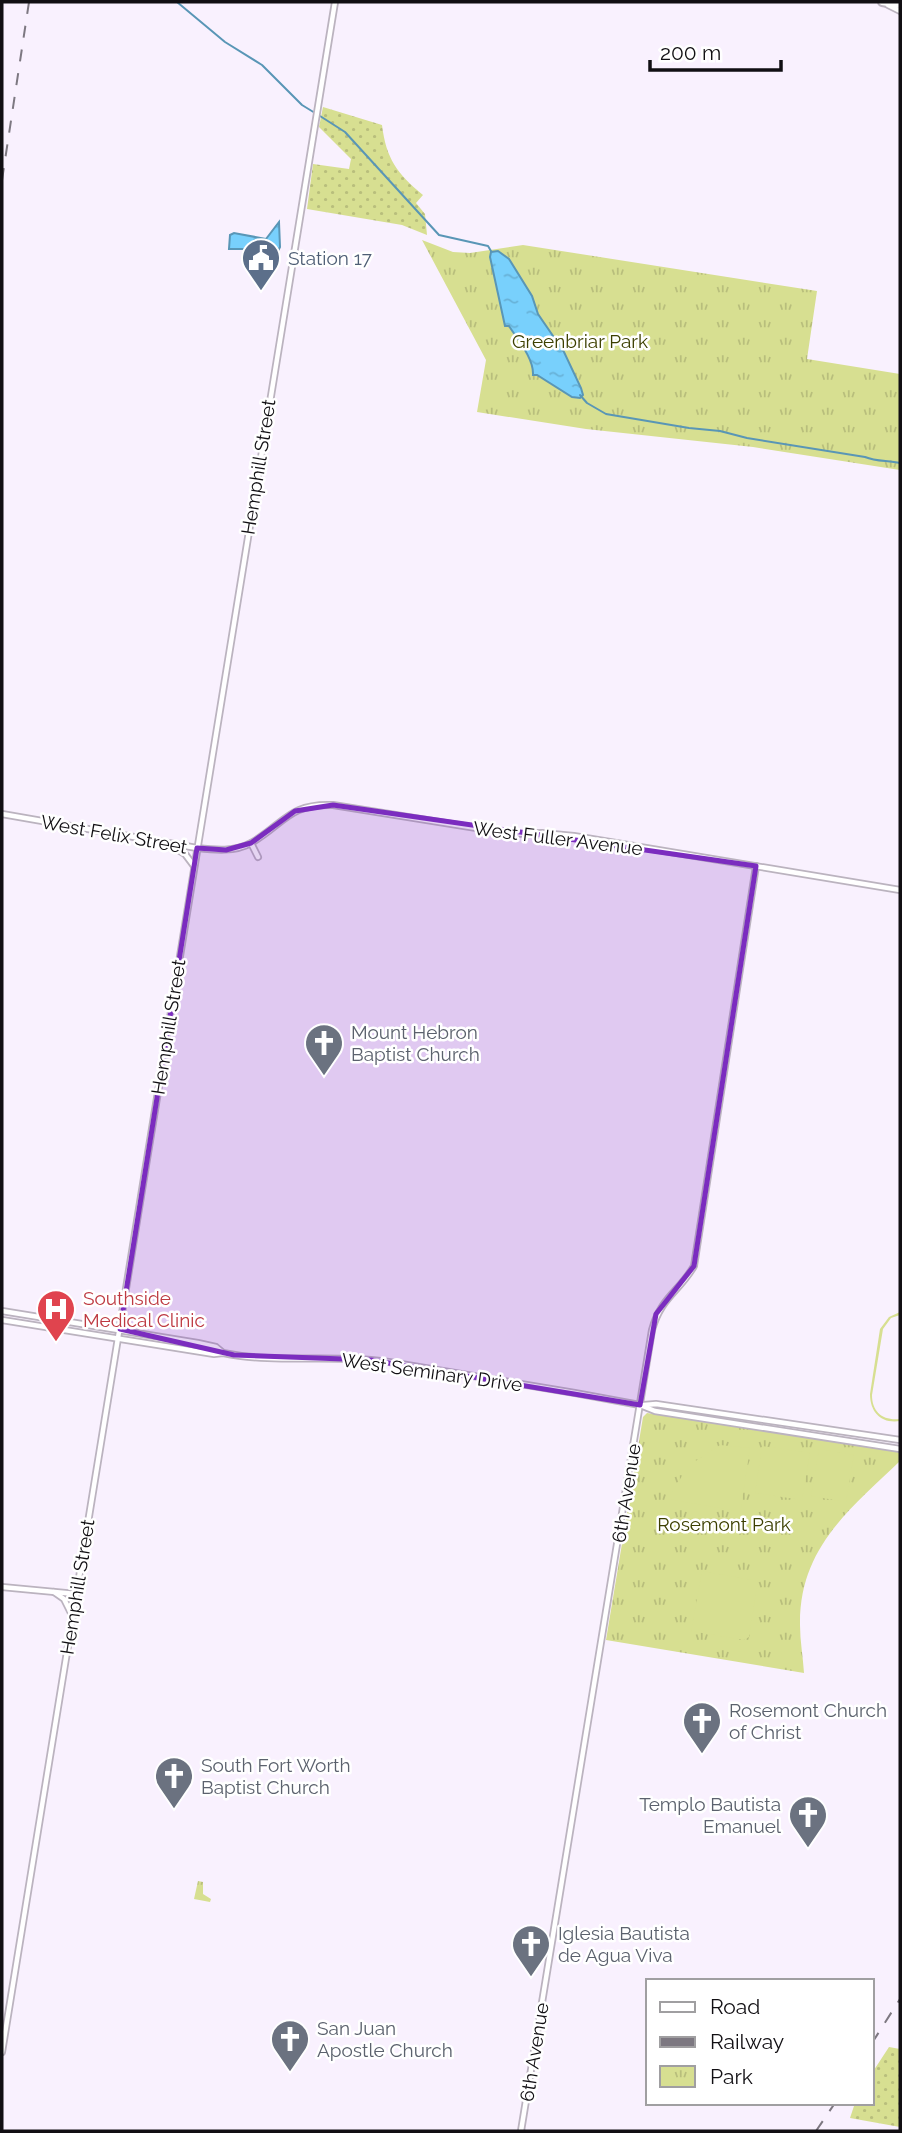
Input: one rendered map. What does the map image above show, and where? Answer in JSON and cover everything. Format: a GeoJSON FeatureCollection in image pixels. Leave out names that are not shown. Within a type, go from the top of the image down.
{"type":"FeatureCollection","features":[{"type":"Feature","properties":{"kind":"highway"},"geometry":{"type":"LineString","coordinates":[[881,2],[900,5]]}},
{"type":"Feature","properties":{"kind":"main road","name":"Hemphill Street"},"geometry":{"type":"LineString","coordinates":[[2,2052],[206,783],[335,2]]}},
{"type":"Feature","properties":{"kind":"main road"},"geometry":{"type":"LineString","coordinates":[[881,2],[900,11]]}},
{"type":"Feature","properties":{"kind":"main road","name":"West Fuller Avenue"},"geometry":{"type":"LineString","coordinates":[[226,850],[251,843],[295,811],[317,804],[514,834],[564,835],[900,890]]}},
{"type":"Feature","properties":{"kind":"main road","name":"West Felix Street"},"geometry":{"type":"LineString","coordinates":[[2,814],[197,848],[226,850]]}},
{"type":"Feature","properties":{"kind":"main road"},"geometry":{"type":"LineString","coordinates":[[167,842],[185,854],[194,866]]}},
{"type":"Feature","properties":{"kind":"main road"},"geometry":{"type":"LineString","coordinates":[[251,843],[258,857]]}},
{"type":"Feature","properties":{"kind":"main road","name":"6th Avenue"},"geometry":{"type":"LineString","coordinates":[[521,2131],[656,1314],[694,1266],[756,866]]}},
{"type":"Feature","properties":{"kind":"main road","name":"West Seminary Drive"},"geometry":{"type":"LineString","coordinates":[[2,1311],[207,1345],[216,1347],[223,1353]]}},
{"type":"Feature","properties":{"kind":"main road"},"geometry":{"type":"LineString","coordinates":[[27,1324],[32,1315]]}},
{"type":"Feature","properties":{"kind":"main road","name":"West Seminary Drive"},"geometry":{"type":"LineString","coordinates":[[2,1320],[214,1354],[261,1358],[371,1360],[640,1405],[655,1411],[900,1449]]}},
{"type":"Feature","properties":{"kind":"main road","name":"West Seminary Drive"},"geometry":{"type":"LineString","coordinates":[[640,1405],[656,1404],[900,1440]]}},
{"type":"Feature","properties":{"kind":"main road"},"geometry":{"type":"LineString","coordinates":[[740,1425],[742,1417]]}},
{"type":"Feature","properties":{"kind":"main road"},"geometry":{"type":"LineString","coordinates":[[842,1440],[844,1432]]}},
{"type":"Feature","properties":{"kind":"main road"},"geometry":{"type":"LineString","coordinates":[[2,1587],[76,1594]]}},
{"type":"Feature","properties":{"kind":"main road"},"geometry":{"type":"LineString","coordinates":[[53,1591],[64,1599],[72,1616]]}},
{"type":"Feature","properties":{"kind":"highlighted area"},"geometry":{"type":"Polygon","coordinates":[[[333,805],[756,866],[694,1266],[656,1314],[640,1405],[371,1360],[234,1355],[120,1329],[197,848],[226,850],[251,843],[295,811],[333,805]]]}},
{"type":"Feature","properties":{"kind":"green space"},"geometry":{"type":"Polygon","coordinates":[[[323,107],[382,125],[386,147],[394,165],[423,195],[416,203],[425,214],[427,235],[402,225],[307,209],[313,164],[349,169],[351,159],[319,127],[323,107]]]}},
{"type":"Feature","properties":{"kind":"green space","name":"Greenbriar Park"},"geometry":{"type":"Polygon","coordinates":[[[422,240],[453,252],[470,253],[523,245],[817,291],[807,359],[900,374],[900,470],[753,447],[586,429],[477,412],[486,360],[422,240]]]}},
{"type":"Feature","properties":{"kind":"green space"},"geometry":{"type":"Polygon","coordinates":[[[900,1312],[900,1315],[891,1318],[883,1329],[872,1395],[876,1411],[884,1417],[900,1419],[888,1421],[875,1412],[870,1394],[880,1329],[889,1317],[900,1312]]]}},
{"type":"Feature","properties":{"kind":"green space","name":"Rosemont Park"},"geometry":{"type":"Polygon","coordinates":[[[647,1413],[900,1452],[900,1461],[863,1496],[831,1532],[808,1574],[802,1598],[800,1625],[804,1673],[606,1640],[643,1417],[647,1413]]]}},
{"type":"Feature","properties":{"kind":"green space"},"geometry":{"type":"Polygon","coordinates":[[[720,1445],[750,1448],[741,1508],[737,1511],[668,1499],[688,1466],[720,1445]]]}},
{"type":"Feature","properties":{"kind":"green space"},"geometry":{"type":"Polygon","coordinates":[[[762,1446],[810,1453],[802,1500],[755,1493],[762,1446]]]}},
{"type":"Feature","properties":{"kind":"green space"},"geometry":{"type":"Polygon","coordinates":[[[819,1449],[854,1455],[846,1502],[811,1496],[819,1449]]]}},
{"type":"Feature","properties":{"kind":"green space"},"geometry":{"type":"Polygon","coordinates":[[[702,1571],[758,1581],[749,1637],[744,1640],[691,1631],[702,1571]]]}},
{"type":"Feature","properties":{"kind":"green space"},"geometry":{"type":"Polygon","coordinates":[[[198,1881],[203,1882],[203,1894],[211,1899],[210,1902],[194,1899],[198,1881]]]}},
{"type":"Feature","properties":{"kind":"green space"},"geometry":{"type":"Polygon","coordinates":[[[889,2047],[900,2049],[900,2127],[850,2118],[854,2105],[874,2105],[874,2070],[889,2047]]]}},
{"type":"Feature","properties":{"kind":"water"},"geometry":{"type":"Polygon","coordinates":[[[279,222],[278,251],[270,254],[229,249],[230,235],[234,233],[266,239],[279,222]]]}},
{"type":"Feature","properties":{"kind":"water"},"geometry":{"type":"Polygon","coordinates":[[[498,251],[509,259],[532,296],[538,314],[564,352],[581,388],[583,395],[580,398],[572,397],[533,375],[525,350],[509,326],[505,326],[490,257],[491,252],[498,251]]]}},
{"type":"Feature","properties":{"kind":"waterway"},"geometry":{"type":"LineString","coordinates":[[177,2],[225,42],[262,65],[302,105],[315,113]]}},
{"type":"Feature","properties":{"kind":"waterway"},"geometry":{"type":"LineString","coordinates":[[320,116],[345,132],[439,235],[488,246],[491,251]]}},
{"type":"Feature","properties":{"kind":"waterway"},"geometry":{"type":"LineString","coordinates":[[580,395],[587,403],[606,414],[900,463]]}},
{"type":"Feature","properties":{"kind":"railway"},"geometry":{"type":"LineString","coordinates":[[2,180],[29,2]]}},
{"type":"Feature","properties":{"kind":"railway"},"geometry":{"type":"LineString","coordinates":[[874,2040],[900,1999]]}},
{"type":"Feature","properties":{"kind":"railway"},"geometry":{"type":"LineString","coordinates":[[816,2131],[834,2105]]}},
{"type":"Feature","properties":{"kind":"place","name":"Station 17"},"geometry":{"type":"Point","coordinates":[261,292]}},
{"type":"Feature","properties":{"kind":"place","name":"Mount Hebron Baptist Church"},"geometry":{"type":"Point","coordinates":[324,1077]}},
{"type":"Feature","properties":{"kind":"place","name":"Southside Medical Clinic"},"geometry":{"type":"Point","coordinates":[56,1343]}},
{"type":"Feature","properties":{"kind":"place","name":"Rosemont Church of Christ"},"geometry":{"type":"Point","coordinates":[702,1755]}},
{"type":"Feature","properties":{"kind":"place","name":"South Fort Worth Baptist Church"},"geometry":{"type":"Point","coordinates":[174,1810]}},
{"type":"Feature","properties":{"kind":"place","name":"Templo Bautista Emanuel"},"geometry":{"type":"Point","coordinates":[808,1849]}},
{"type":"Feature","properties":{"kind":"place","name":"Iglesia Bautista de Agua Viva"},"geometry":{"type":"Point","coordinates":[531,1978]}},
{"type":"Feature","properties":{"kind":"place","name":"San Juan Apostle Church"},"geometry":{"type":"Point","coordinates":[290,2073]}}]}
